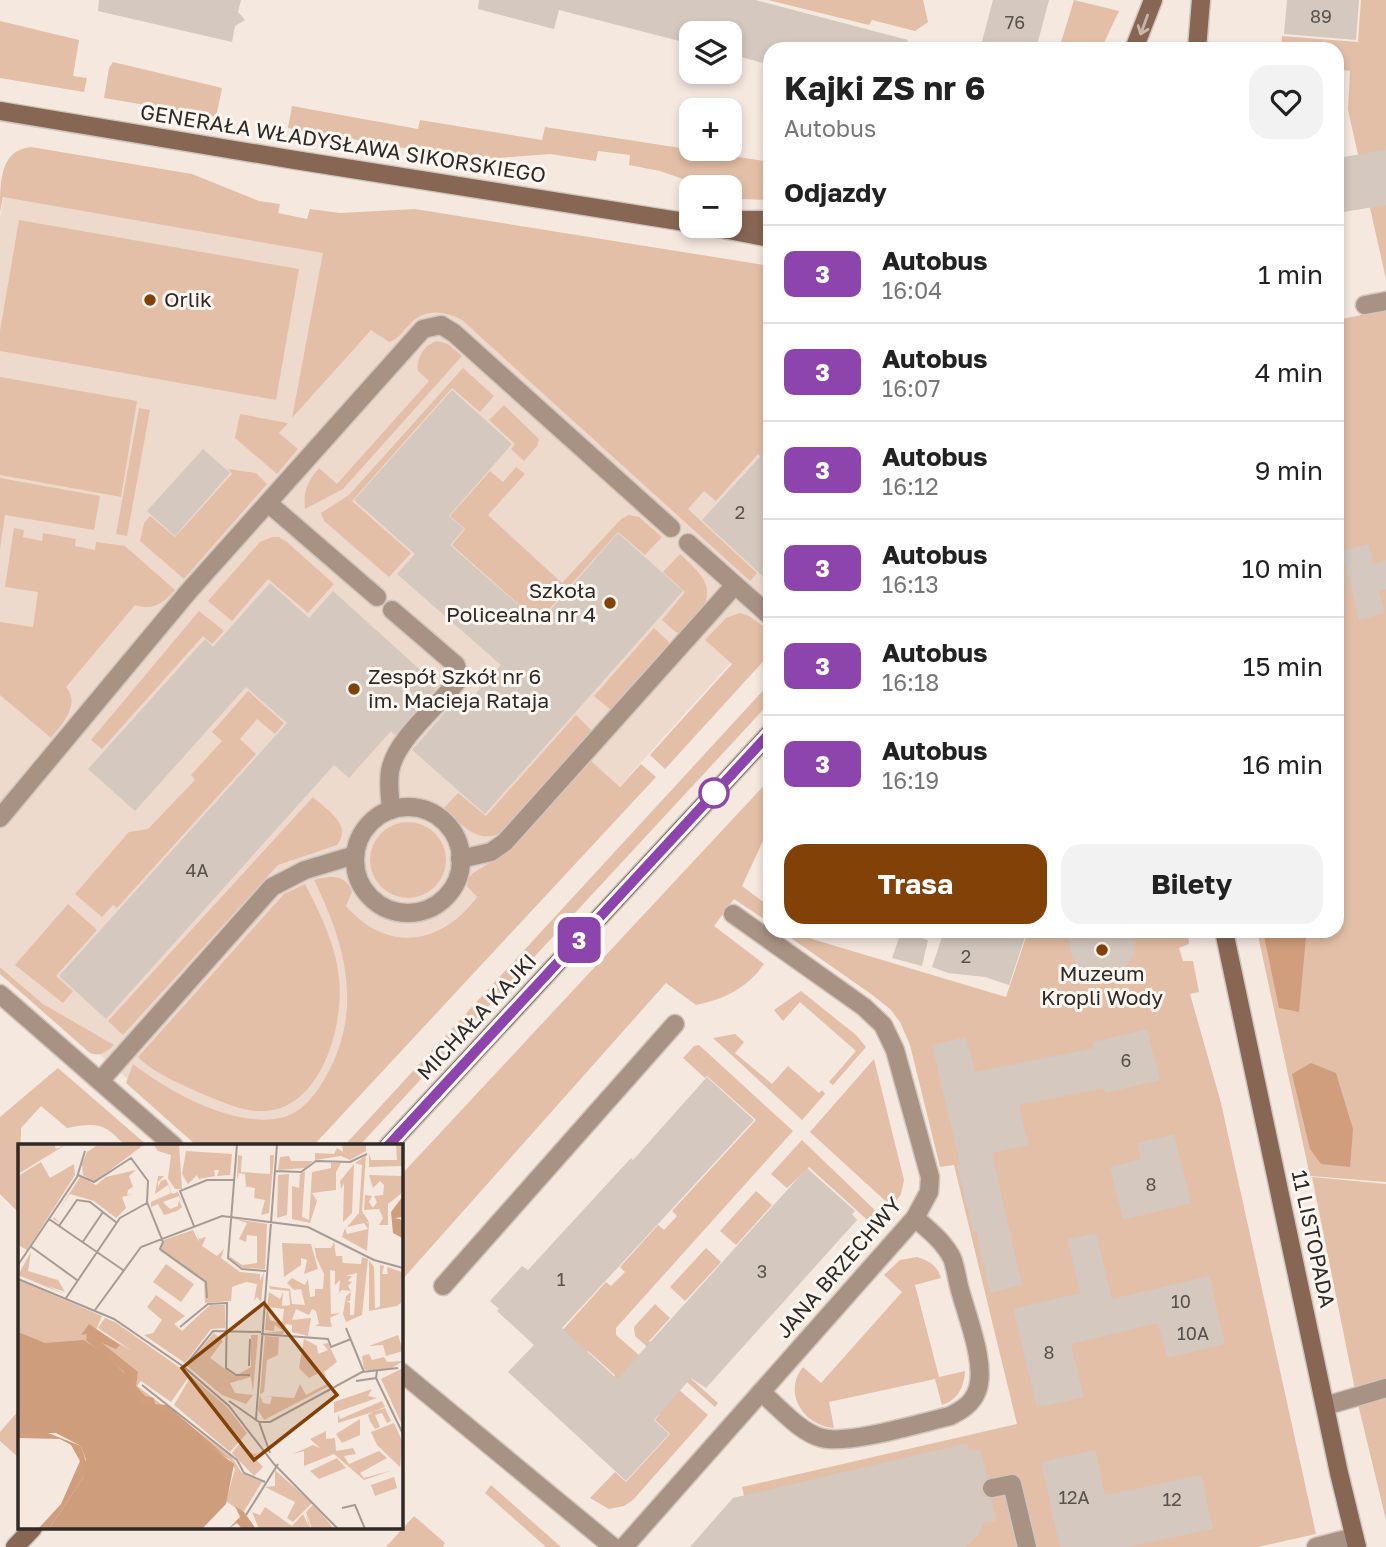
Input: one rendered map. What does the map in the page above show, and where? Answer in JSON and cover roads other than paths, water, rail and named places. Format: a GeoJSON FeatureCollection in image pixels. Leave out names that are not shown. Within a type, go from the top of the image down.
{"type":"FeatureCollection","features":[{"type":"Feature","properties":{"kind":"street"},"geometry":{"type":"LineString","coordinates":[[1137,42],[1153,0]]}},
{"type":"Feature","properties":{"kind":"street"},"geometry":{"type":"LineString","coordinates":[[1198,42],[1201,0]]}},
{"type":"Feature","properties":{"kind":"street","name":"GENERAŁA WŁADYSŁAWA SIKORSKIEGO"},"geometry":{"type":"LineString","coordinates":[[0,111],[679,220]]}},
{"type":"Feature","properties":{"kind":"street"},"geometry":{"type":"LineString","coordinates":[[742,220],[763,220]]}},
{"type":"Feature","properties":{"kind":"street"},"geometry":{"type":"LineString","coordinates":[[742,233],[763,237]]}},
{"type":"Feature","properties":{"kind":"street"},"geometry":{"type":"LineString","coordinates":[[1365,305],[1386,301]]}},
{"type":"Feature","properties":{"kind":"street"},"geometry":{"type":"LineString","coordinates":[[0,818],[180,601],[416,335],[431,326],[441,325],[454,333],[671,528]]}},
{"type":"Feature","properties":{"kind":"street"},"geometry":{"type":"LineString","coordinates":[[268,503],[377,597]]}},
{"type":"Feature","properties":{"kind":"street"},"geometry":{"type":"LineString","coordinates":[[688,543],[763,609]]}},
{"type":"Feature","properties":{"kind":"street"},"geometry":{"type":"LineString","coordinates":[[460,859],[491,852],[505,842],[735,585]]}},
{"type":"Feature","properties":{"kind":"street"},"geometry":{"type":"LineString","coordinates":[[391,810],[389,773],[393,758],[401,745],[459,678],[456,665],[392,610]]}},
{"type":"Feature","properties":{"kind":"street","name":"MICHAŁA KAJKI"},"geometry":{"type":"LineString","coordinates":[[390,1144],[763,741]]}},
{"type":"Feature","properties":{"kind":"street"},"geometry":{"type":"LineString","coordinates":[[413,808],[435,815],[455,836],[460,859],[457,880],[449,894],[425,911],[410,913],[395,912],[381,906],[369,896],[358,877],[355,855],[366,827],[377,816],[391,810],[413,808]]}},
{"type":"Feature","properties":{"kind":"street"},"geometry":{"type":"LineString","coordinates":[[100,1081],[272,887],[289,877],[355,855]]}},
{"type":"Feature","properties":{"kind":"street","name":"JANA BRZECHWY"},"geometry":{"type":"LineString","coordinates":[[733,914],[763,935]]}},
{"type":"Feature","properties":{"kind":"street","name":"JANA BRZECHWY"},"geometry":{"type":"LineString","coordinates":[[624,1547],[915,1218],[929,1192],[930,1177],[895,1050],[883,1025],[864,1007],[767,938]]}},
{"type":"Feature","properties":{"kind":"street","name":"11 LISTOPADA"},"geometry":{"type":"LineString","coordinates":[[1225,938],[1355,1542]]}},
{"type":"Feature","properties":{"kind":"street"},"geometry":{"type":"LineString","coordinates":[[0,994],[172,1144]]}},
{"type":"Feature","properties":{"kind":"street"},"geometry":{"type":"LineString","coordinates":[[443,1286],[675,1024]]}},
{"type":"Feature","properties":{"kind":"street"},"geometry":{"type":"LineString","coordinates":[[761,1392],[803,1428],[822,1438],[848,1439],[950,1416],[964,1409],[973,1400],[980,1375],[976,1350],[951,1258],[936,1235],[915,1218]]}},
{"type":"Feature","properties":{"kind":"street"},"geometry":{"type":"LineString","coordinates":[[402,1373],[613,1547]]}},
{"type":"Feature","properties":{"kind":"street"},"geometry":{"type":"LineString","coordinates":[[1325,1406],[1386,1388]]}},
{"type":"Feature","properties":{"kind":"street"},"geometry":{"type":"LineString","coordinates":[[992,1488],[1012,1485],[1027,1547]]}},
{"type":"Feature","properties":{"kind":"street"},"geometry":{"type":"LineString","coordinates":[[15,1547],[31,1530]]}},
{"type":"Feature","properties":{"kind":"street"},"geometry":{"type":"LineString","coordinates":[[1316,1547],[1355,1542]]}},
{"type":"Feature","properties":{"kind":"place","name":"Orlik"},"geometry":{"type":"Point","coordinates":[150,300]}},
{"type":"Feature","properties":{"kind":"place","name":"Szkoła Policealna nr 4"},"geometry":{"type":"Point","coordinates":[610,603]}},
{"type":"Feature","properties":{"kind":"place","name":"Zespół Szkół nr 6 im. Macieja Rataja"},"geometry":{"type":"Point","coordinates":[354,689]}},
{"type":"Feature","properties":{"kind":"place","name":"Muzeum Kropli Wody"},"geometry":{"type":"Point","coordinates":[1102,950]}}]}
